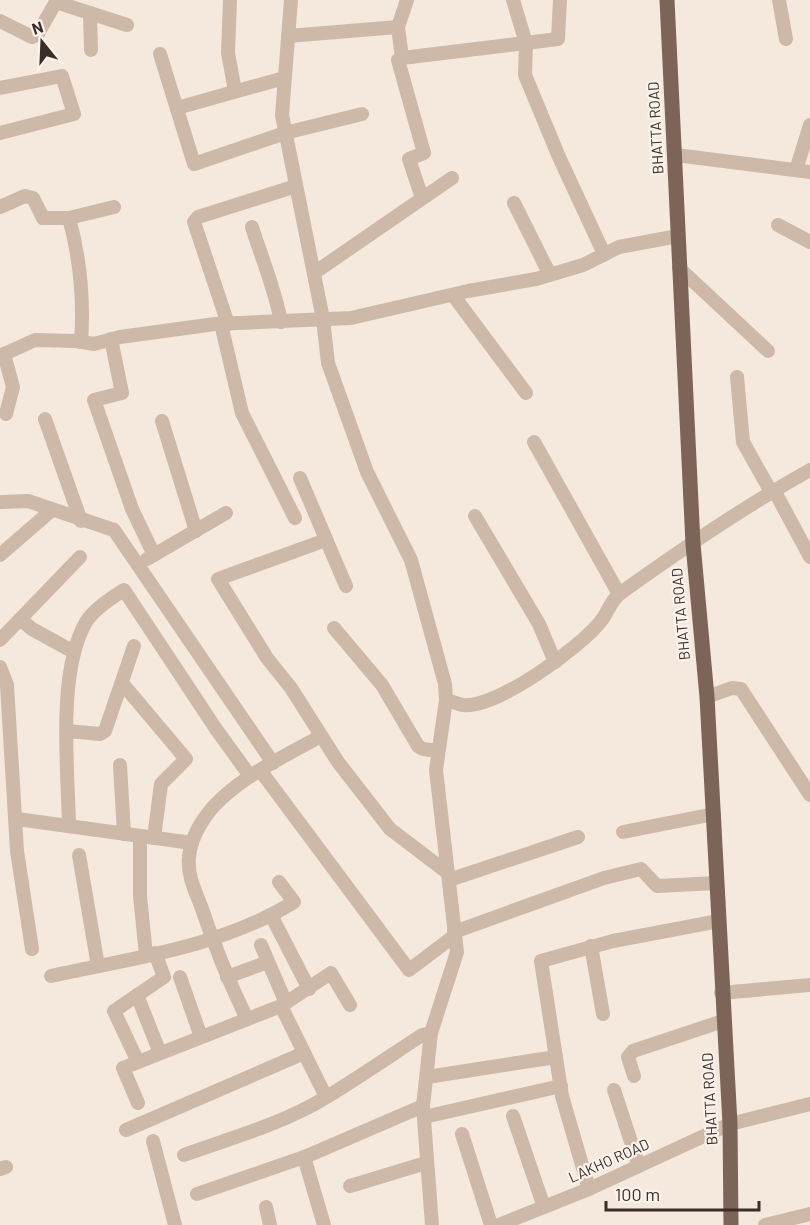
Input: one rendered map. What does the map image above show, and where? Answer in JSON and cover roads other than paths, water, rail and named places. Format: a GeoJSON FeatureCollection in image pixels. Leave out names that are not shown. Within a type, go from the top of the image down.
{"type":"FeatureCollection","features":[{"type":"Feature","properties":{"kind":"main road","name":"BHATTA ROAD"},"geometry":{"type":"LineString","coordinates":[[668,0],[693,544],[707,697],[730,1124],[731,1225]]}},
{"type":"Feature","properties":{"kind":"street"},"geometry":{"type":"LineString","coordinates":[[231,0],[228,53],[235,91]]}},
{"type":"Feature","properties":{"kind":"street"},"geometry":{"type":"LineString","coordinates":[[291,0],[282,115],[323,320],[328,363],[359,451],[411,560],[445,684],[446,699],[436,770],[457,952],[431,1033],[424,1112],[432,1225]]}},
{"type":"Feature","properties":{"kind":"street"},"geometry":{"type":"LineString","coordinates":[[402,58],[398,27],[407,0]]}},
{"type":"Feature","properties":{"kind":"street"},"geometry":{"type":"LineString","coordinates":[[513,0],[526,43],[525,75],[559,158],[604,254]]}},
{"type":"Feature","properties":{"kind":"street"},"geometry":{"type":"LineString","coordinates":[[422,198],[408,159],[423,153],[398,60],[558,39],[560,0]]}},
{"type":"Feature","properties":{"kind":"street"},"geometry":{"type":"LineString","coordinates":[[779,0],[786,39]]}},
{"type":"Feature","properties":{"kind":"street"},"geometry":{"type":"LineString","coordinates":[[0,21],[32,37],[37,35],[56,1],[127,25]]}},
{"type":"Feature","properties":{"kind":"street"},"geometry":{"type":"LineString","coordinates":[[90,13],[91,50]]}},
{"type":"Feature","properties":{"kind":"street"},"geometry":{"type":"LineString","coordinates":[[288,36],[398,27]]}},
{"type":"Feature","properties":{"kind":"street"},"geometry":{"type":"LineString","coordinates":[[160,54],[194,164],[285,133],[362,114]]}},
{"type":"Feature","properties":{"kind":"street"},"geometry":{"type":"LineString","coordinates":[[0,88],[62,76],[74,114],[0,134]]}},
{"type":"Feature","properties":{"kind":"street"},"geometry":{"type":"LineString","coordinates":[[177,108],[284,78]]}},
{"type":"Feature","properties":{"kind":"street"},"geometry":{"type":"LineString","coordinates":[[676,155],[803,171],[810,125]]}},
{"type":"Feature","properties":{"kind":"street"},"geometry":{"type":"LineString","coordinates":[[314,273],[452,178]]}},
{"type":"Feature","properties":{"kind":"street"},"geometry":{"type":"LineString","coordinates":[[295,518],[242,413],[224,324],[194,222],[198,217],[296,186]]}},
{"type":"Feature","properties":{"kind":"street"},"geometry":{"type":"LineString","coordinates":[[0,207],[25,196],[33,198],[43,218],[69,218],[114,207]]}},
{"type":"Feature","properties":{"kind":"street"},"geometry":{"type":"LineString","coordinates":[[514,203],[550,275]]}},
{"type":"Feature","properties":{"kind":"street"},"geometry":{"type":"LineString","coordinates":[[69,218],[76,242],[82,311],[81,342]]}},
{"type":"Feature","properties":{"kind":"street"},"geometry":{"type":"LineString","coordinates":[[778,225],[810,242]]}},
{"type":"Feature","properties":{"kind":"street"},"geometry":{"type":"LineString","coordinates":[[252,227],[268,279],[276,294],[281,322]]}},
{"type":"Feature","properties":{"kind":"street"},"geometry":{"type":"LineString","coordinates":[[6,414],[13,387],[2,355],[35,340],[94,344],[111,339],[224,324],[351,318],[550,275],[583,265],[619,247],[678,236]]}},
{"type":"Feature","properties":{"kind":"street"},"geometry":{"type":"LineString","coordinates":[[679,268],[768,351]]}},
{"type":"Feature","properties":{"kind":"street"},"geometry":{"type":"LineString","coordinates":[[453,295],[526,393]]}},
{"type":"Feature","properties":{"kind":"street"},"geometry":{"type":"LineString","coordinates":[[111,339],[122,393],[94,400],[132,509],[154,555]]}},
{"type":"Feature","properties":{"kind":"street"},"geometry":{"type":"LineString","coordinates":[[737,377],[743,442],[810,557]]}},
{"type":"Feature","properties":{"kind":"street"},"geometry":{"type":"LineString","coordinates":[[45,419],[81,521]]}},
{"type":"Feature","properties":{"kind":"street"},"geometry":{"type":"LineString","coordinates":[[162,421],[196,531]]}},
{"type":"Feature","properties":{"kind":"street"},"geometry":{"type":"LineString","coordinates":[[534,442],[619,594]]}},
{"type":"Feature","properties":{"kind":"street"},"geometry":{"type":"LineString","coordinates":[[446,699],[465,705],[491,699],[525,682],[572,650],[601,622],[619,594],[772,491],[810,470]]}},
{"type":"Feature","properties":{"kind":"street"},"geometry":{"type":"LineString","coordinates":[[300,478],[346,586]]}},
{"type":"Feature","properties":{"kind":"street"},"geometry":{"type":"LineString","coordinates":[[2,502],[28,501],[81,521],[114,530],[273,763]]}},
{"type":"Feature","properties":{"kind":"street"},"geometry":{"type":"LineString","coordinates":[[0,555],[52,510]]}},
{"type":"Feature","properties":{"kind":"street"},"geometry":{"type":"LineString","coordinates":[[138,565],[226,513]]}},
{"type":"Feature","properties":{"kind":"street"},"geometry":{"type":"LineString","coordinates":[[475,516],[539,624],[555,662]]}},
{"type":"Feature","properties":{"kind":"street"},"geometry":{"type":"LineString","coordinates":[[326,540],[218,579],[267,658],[291,688],[321,736],[390,829],[448,877]]}},
{"type":"Feature","properties":{"kind":"street"},"geometry":{"type":"LineString","coordinates":[[0,640],[80,557]]}},
{"type":"Feature","properties":{"kind":"street"},"geometry":{"type":"LineString","coordinates":[[69,826],[67,730],[71,658],[87,621],[106,602],[124,590],[185,684],[409,970],[454,934],[604,878],[641,869],[657,886],[717,883]]}},
{"type":"Feature","properties":{"kind":"street"},"geometry":{"type":"LineString","coordinates":[[20,618],[32,629],[74,652]]}},
{"type":"Feature","properties":{"kind":"street"},"geometry":{"type":"LineString","coordinates":[[334,628],[382,686],[418,746],[438,751]]}},
{"type":"Feature","properties":{"kind":"street"},"geometry":{"type":"LineString","coordinates":[[67,730],[100,734],[105,731],[134,646]]}},
{"type":"Feature","properties":{"kind":"street"},"geometry":{"type":"LineString","coordinates":[[0,667],[7,685],[18,851],[32,949]]}},
{"type":"Feature","properties":{"kind":"street"},"geometry":{"type":"LineString","coordinates":[[122,683],[186,759],[161,784],[147,837],[140,896],[150,954],[164,977],[114,1011],[138,1062]]}},
{"type":"Feature","properties":{"kind":"street"},"geometry":{"type":"LineString","coordinates":[[707,697],[732,688],[741,689],[810,795]]}},
{"type":"Feature","properties":{"kind":"street"},"geometry":{"type":"LineString","coordinates":[[247,1019],[211,941],[190,874],[189,859],[192,843],[204,816],[221,798],[255,773],[321,736]]}},
{"type":"Feature","properties":{"kind":"street"},"geometry":{"type":"LineString","coordinates":[[120,765],[124,834]]}},
{"type":"Feature","properties":{"kind":"street"},"geometry":{"type":"LineString","coordinates":[[623,832],[714,814]]}},
{"type":"Feature","properties":{"kind":"street"},"geometry":{"type":"LineString","coordinates":[[17,819],[192,843]]}},
{"type":"Feature","properties":{"kind":"street"},"geometry":{"type":"LineString","coordinates":[[448,877],[578,837]]}},
{"type":"Feature","properties":{"kind":"street"},"geometry":{"type":"LineString","coordinates":[[79,855],[98,966]]}},
{"type":"Feature","properties":{"kind":"street"},"geometry":{"type":"LineString","coordinates":[[51,976],[211,941],[271,915],[294,902],[279,882]]}},
{"type":"Feature","properties":{"kind":"street"},"geometry":{"type":"LineString","coordinates":[[271,915],[309,989]]}},
{"type":"Feature","properties":{"kind":"street"},"geometry":{"type":"LineString","coordinates":[[589,1189],[561,1086],[541,961],[591,946],[719,921]]}},
{"type":"Feature","properties":{"kind":"street"},"geometry":{"type":"LineString","coordinates":[[261,945],[304,1053],[326,1098]]}},
{"type":"Feature","properties":{"kind":"street"},"geometry":{"type":"LineString","coordinates":[[591,946],[603,1014]]}},
{"type":"Feature","properties":{"kind":"street"},"geometry":{"type":"LineString","coordinates":[[227,977],[268,962]]}},
{"type":"Feature","properties":{"kind":"street"},"geometry":{"type":"LineString","coordinates":[[138,1103],[123,1068],[284,1005],[331,973],[350,1005]]}},
{"type":"Feature","properties":{"kind":"street"},"geometry":{"type":"LineString","coordinates":[[180,977],[201,1037]]}},
{"type":"Feature","properties":{"kind":"street"},"geometry":{"type":"LineString","coordinates":[[722,993],[810,985]]}},
{"type":"Feature","properties":{"kind":"street"},"geometry":{"type":"LineString","coordinates":[[138,995],[160,1053]]}},
{"type":"Feature","properties":{"kind":"street"},"geometry":{"type":"LineString","coordinates":[[634,1076],[628,1057],[633,1051],[723,1021]]}},
{"type":"Feature","properties":{"kind":"street"},"geometry":{"type":"LineString","coordinates":[[184,1155],[272,1124],[326,1098],[422,1035],[431,1033]]}},
{"type":"Feature","properties":{"kind":"street"},"geometry":{"type":"LineString","coordinates":[[126,1130],[304,1053]]}},
{"type":"Feature","properties":{"kind":"street"},"geometry":{"type":"LineString","coordinates":[[427,1077],[556,1057]]}},
{"type":"Feature","properties":{"kind":"street"},"geometry":{"type":"LineString","coordinates":[[197,1194],[424,1112],[561,1086]]}},
{"type":"Feature","properties":{"kind":"street"},"geometry":{"type":"LineString","coordinates":[[614,1090],[639,1166]]}},
{"type":"Feature","properties":{"kind":"street","name":"LAKHO ROAD"},"geometry":{"type":"LineString","coordinates":[[499,1225],[589,1189],[730,1124],[810,1104]]}},
{"type":"Feature","properties":{"kind":"street"},"geometry":{"type":"LineString","coordinates":[[513,1116],[544,1207]]}},
{"type":"Feature","properties":{"kind":"street"},"geometry":{"type":"LineString","coordinates":[[462,1134],[491,1225]]}},
{"type":"Feature","properties":{"kind":"street"},"geometry":{"type":"LineString","coordinates":[[153,1141],[175,1225]]}},
{"type":"Feature","properties":{"kind":"street"},"geometry":{"type":"LineString","coordinates":[[304,1157],[324,1225]]}},
{"type":"Feature","properties":{"kind":"street"},"geometry":{"type":"LineString","coordinates":[[350,1186],[426,1163]]}},
{"type":"Feature","properties":{"kind":"street"},"geometry":{"type":"LineString","coordinates":[[266,1207],[270,1225]]}},
{"type":"Feature","properties":{"kind":"street"},"geometry":{"type":"LineString","coordinates":[[765,1225],[810,1214]]}}]}
